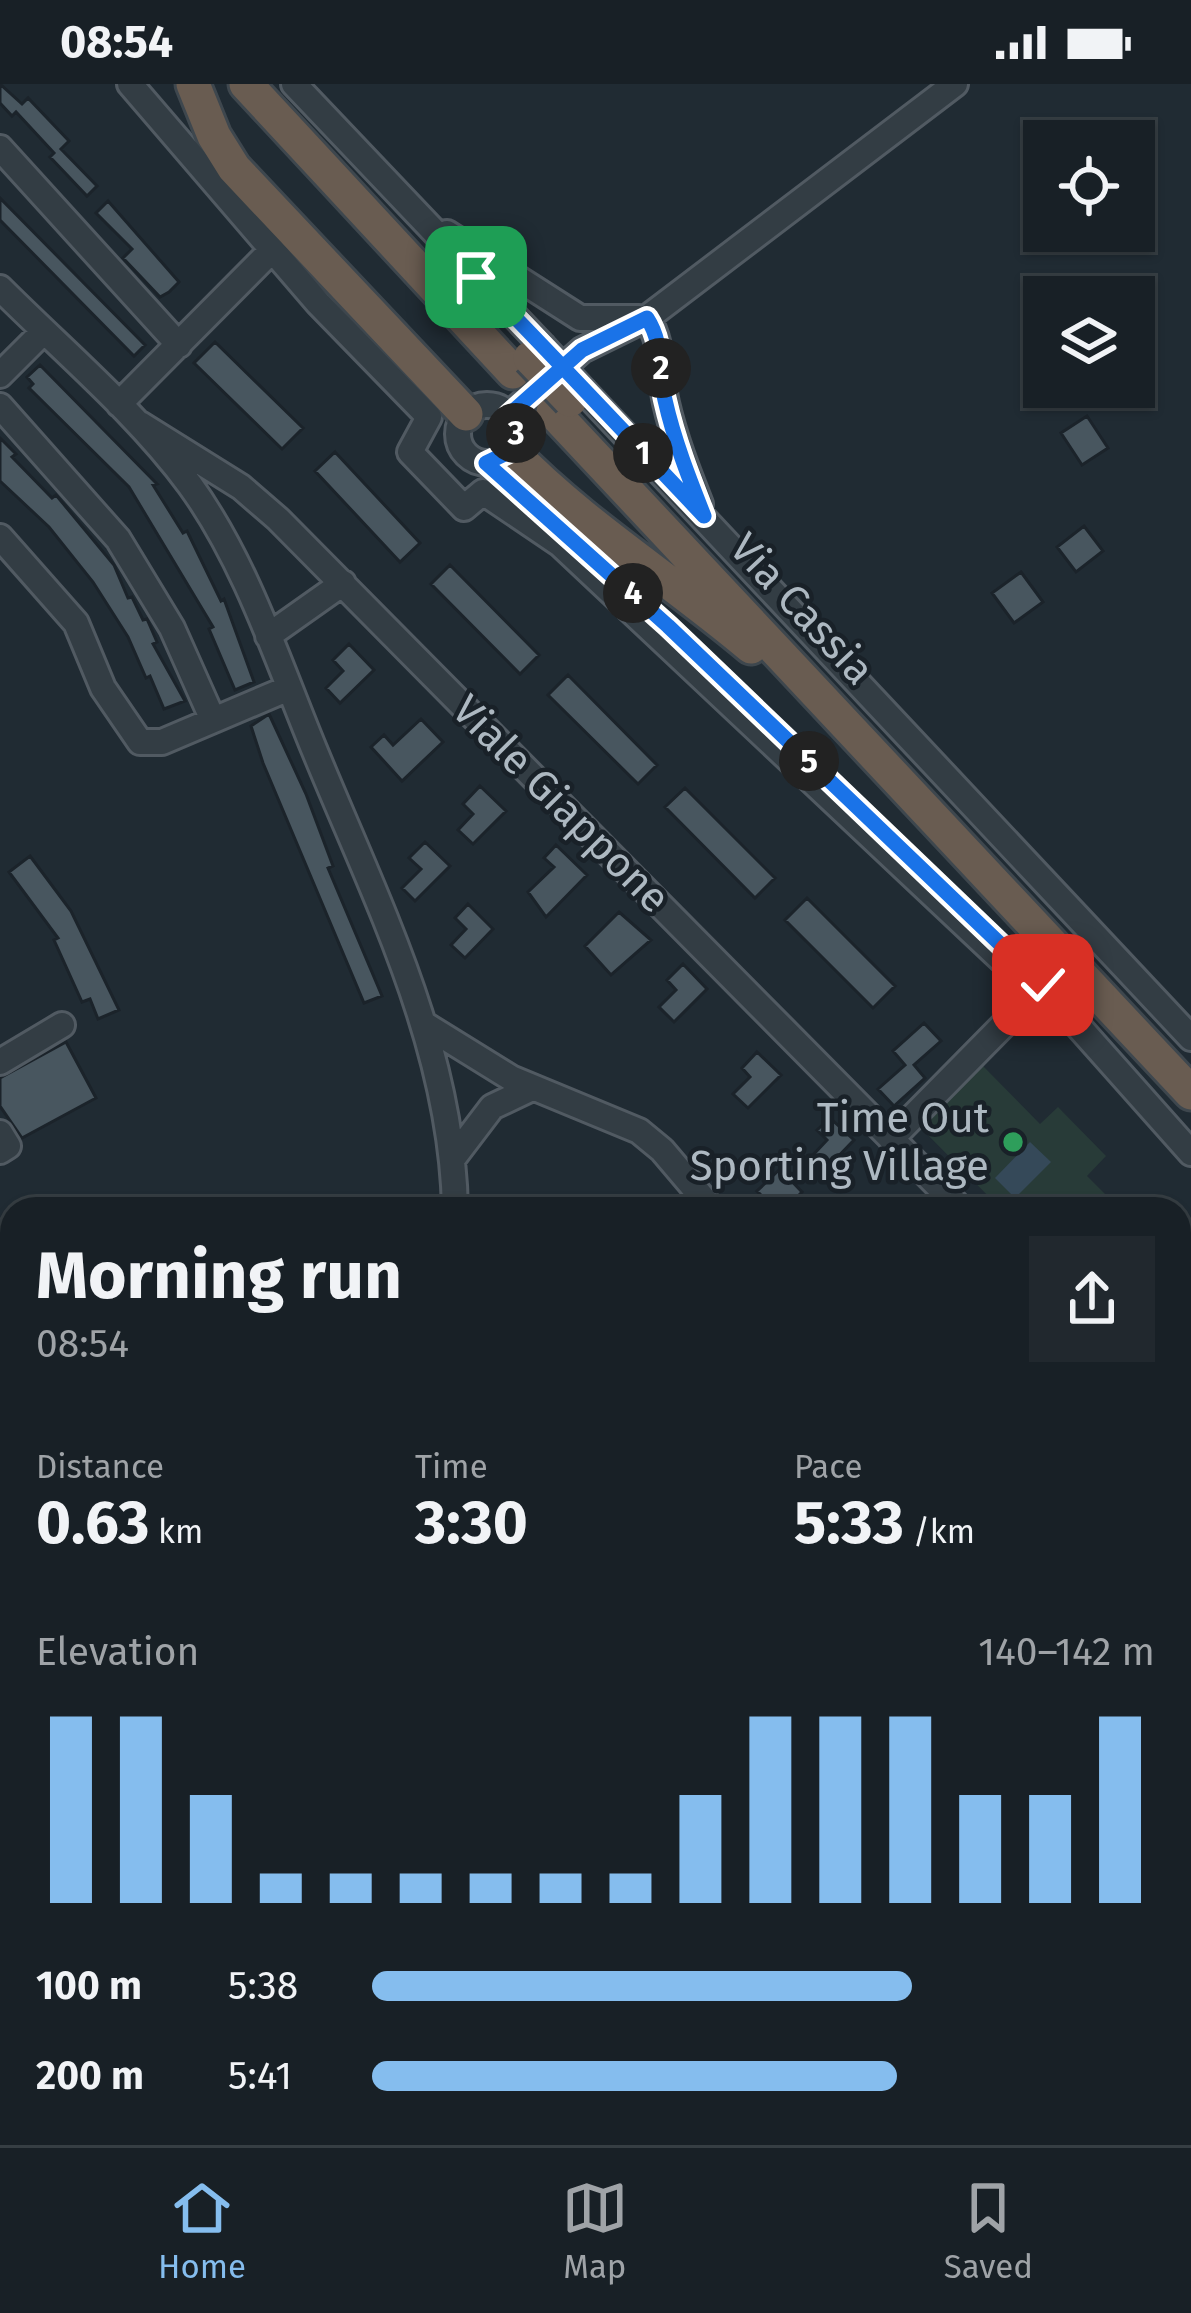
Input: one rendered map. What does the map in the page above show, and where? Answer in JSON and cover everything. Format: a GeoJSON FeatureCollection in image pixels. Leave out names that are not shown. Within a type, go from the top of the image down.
{"type":"FeatureCollection","features":[{"type":"Feature","properties":{"kind":"highway"},"geometry":{"type":"LineString","coordinates":[[193,84],[214,136],[234,169],[464,419]]}},
{"type":"Feature","properties":{"kind":"highway","name":"Via Cassia"},"geometry":{"type":"LineString","coordinates":[[246,84],[529,358]]}},
{"type":"Feature","properties":{"kind":"highway","name":"Via Cassia"},"geometry":{"type":"LineString","coordinates":[[272,84],[1191,1060]]}},
{"type":"Feature","properties":{"kind":"highway","name":"Via Cassia"},"geometry":{"type":"LineString","coordinates":[[569,401],[825,702],[1191,1093]]}},
{"type":"Feature","properties":{"kind":"highway"},"geometry":{"type":"LineString","coordinates":[[499,457],[668,578],[806,695],[825,702]]}},
{"type":"Feature","properties":{"kind":"street"},"geometry":{"type":"LineString","coordinates":[[130,84],[272,250],[429,417],[410,452],[464,508],[483,492],[560,544],[1036,992],[891,1139]]}},
{"type":"Feature","properties":{"kind":"street"},"geometry":{"type":"LineString","coordinates":[[149,84],[246,198],[464,419]]}},
{"type":"Feature","properties":{"kind":"street"},"geometry":{"type":"LineString","coordinates":[[294,84],[409,208],[529,358]]}},
{"type":"Feature","properties":{"kind":"street"},"geometry":{"type":"LineString","coordinates":[[509,415],[582,350],[647,318],[956,84]]}},
{"type":"Feature","properties":{"kind":"street"},"geometry":{"type":"LineString","coordinates":[[0,148],[179,345]]}},
{"type":"Feature","properties":{"kind":"street"},"geometry":{"type":"LineString","coordinates":[[409,208],[580,318],[647,318]]}},
{"type":"Feature","properties":{"kind":"street"},"geometry":{"type":"LineString","coordinates":[[119,404],[272,250]]}},
{"type":"Feature","properties":{"kind":"street","name":"Viale Giappone"},"geometry":{"type":"LineString","coordinates":[[0,288],[140,424],[213,519],[268,636],[427,1026],[454,1156],[455,1197]]}},
{"type":"Feature","properties":{"kind":"street"},"geometry":{"type":"LineString","coordinates":[[580,318],[582,350]]}},
{"type":"Feature","properties":{"kind":"street"},"geometry":{"type":"LineString","coordinates":[[647,318],[660,344],[662,388],[674,435],[704,516]]}},
{"type":"Feature","properties":{"kind":"street"},"geometry":{"type":"LineString","coordinates":[[0,375],[44,331]]}},
{"type":"Feature","properties":{"kind":"street"},"geometry":{"type":"LineString","coordinates":[[569,401],[704,516],[1191,1038]]}},
{"type":"Feature","properties":{"kind":"street"},"geometry":{"type":"LineString","coordinates":[[0,406],[137,568],[172,628],[213,720]]}},
{"type":"Feature","properties":{"kind":"street"},"geometry":{"type":"LineString","coordinates":[[499,457],[516,433],[509,415],[493,406],[464,419],[458,433],[463,449],[499,457],[651,610],[1043,985],[1191,1154]]}},
{"type":"Feature","properties":{"kind":"street","name":"Viale Giappone"},"geometry":{"type":"LineString","coordinates":[[140,424],[241,487],[343,583],[949,1197]]}},
{"type":"Feature","properties":{"kind":"street"},"geometry":{"type":"LineString","coordinates":[[0,537],[76,623],[103,688],[136,740],[155,744],[289,688]]}},
{"type":"Feature","properties":{"kind":"street"},"geometry":{"type":"LineString","coordinates":[[268,636],[343,583]]}},
{"type":"Feature","properties":{"kind":"street"},"geometry":{"type":"LineString","coordinates":[[0,1062],[62,1025]]}},
{"type":"Feature","properties":{"kind":"street"},"geometry":{"type":"LineString","coordinates":[[427,1026],[532,1088],[639,1131],[702,1197]]}},
{"type":"Feature","properties":{"kind":"street"},"geometry":{"type":"LineString","coordinates":[[454,1156],[492,1107],[532,1088]]}},
{"type":"Feature","properties":{"kind":"street"},"geometry":{"type":"LineString","coordinates":[[0,1133],[8,1146],[0,1150]]}},
{"type":"Feature","properties":{"kind":"green space","name":"Time Out Sporting Village"},"geometry":{"type":"Polygon","coordinates":[[[983,1066],[1040,1124],[1058,1107],[1106,1156],[1087,1176],[1108,1197],[989,1197],[920,1127],[983,1066]]]}},
{"type":"Feature","properties":{"kind":"water"},"geometry":{"type":"Polygon","coordinates":[[[1030,1142],[1051,1162],[1016,1197],[995,1178],[1030,1142]]]}},
{"type":"Feature","properties":{"kind":"building"},"geometry":{"type":"Polygon","coordinates":[[[0,84],[22,104],[28,98],[69,141],[61,149],[97,186],[87,196],[16,112],[12,116],[0,103],[0,84]]]}},
{"type":"Feature","properties":{"kind":"building"},"geometry":{"type":"Polygon","coordinates":[[[0,198],[145,345],[134,356],[0,220],[0,198]]]}},
{"type":"Feature","properties":{"kind":"building"},"geometry":{"type":"Polygon","coordinates":[[[108,201],[179,282],[169,292],[160,297],[123,258],[132,249],[96,213],[108,201]]]}},
{"type":"Feature","properties":{"kind":"building"},"geometry":{"type":"Polygon","coordinates":[[[215,342],[303,428],[282,449],[194,363],[215,342]]]}},
{"type":"Feature","properties":{"kind":"building"},"geometry":{"type":"Polygon","coordinates":[[[40,365],[157,484],[153,485],[183,533],[187,531],[221,601],[224,599],[254,682],[235,690],[209,629],[213,627],[129,487],[29,388],[33,384],[27,377],[40,365]]]}},
{"type":"Feature","properties":{"kind":"building"},"geometry":{"type":"Polygon","coordinates":[[[1087,416],[1108,448],[1082,465],[1061,433],[1087,416]]]}},
{"type":"Feature","properties":{"kind":"building"},"geometry":{"type":"Polygon","coordinates":[[[0,438],[16,454],[12,457],[52,498],[56,495],[114,565],[128,598],[132,597],[143,620],[147,619],[157,642],[153,644],[185,701],[164,709],[150,676],[146,678],[128,637],[93,582],[49,527],[0,481],[0,438]]]}},
{"type":"Feature","properties":{"kind":"building"},"geometry":{"type":"Polygon","coordinates":[[[335,452],[420,543],[400,562],[315,471],[335,452]]]}},
{"type":"Feature","properties":{"kind":"building"},"geometry":{"type":"Polygon","coordinates":[[[1084,526],[1103,551],[1076,572],[1057,547],[1084,526]]]}},
{"type":"Feature","properties":{"kind":"building"},"geometry":{"type":"Polygon","coordinates":[[[450,565],[539,655],[520,674],[431,584],[450,565]]]}},
{"type":"Feature","properties":{"kind":"building"},"geometry":{"type":"Polygon","coordinates":[[[1021,572],[1043,602],[1014,623],[992,593],[1021,572]]]}},
{"type":"Feature","properties":{"kind":"building"},"geometry":{"type":"Polygon","coordinates":[[[349,644],[374,670],[340,703],[326,688],[343,671],[333,660],[349,644]]]}},
{"type":"Feature","properties":{"kind":"building"},"geometry":{"type":"Polygon","coordinates":[[[568,675],[657,765],[638,784],[548,695],[568,675]]]}},
{"type":"Feature","properties":{"kind":"building"},"geometry":{"type":"Polygon","coordinates":[[[269,714],[306,794],[333,866],[328,868],[382,996],[364,1003],[263,763],[251,726],[269,714]]]}},
{"type":"Feature","properties":{"kind":"building"},"geometry":{"type":"Polygon","coordinates":[[[421,719],[443,742],[402,781],[371,747],[384,735],[393,745],[421,719]]]}},
{"type":"Feature","properties":{"kind":"building"},"geometry":{"type":"Polygon","coordinates":[[[480,786],[506,811],[473,844],[458,830],[473,814],[463,804],[480,786]]]}},
{"type":"Feature","properties":{"kind":"building"},"geometry":{"type":"Polygon","coordinates":[[[685,788],[775,878],[755,898],[665,807],[685,788]]]}},
{"type":"Feature","properties":{"kind":"building"},"geometry":{"type":"Polygon","coordinates":[[[425,842],[450,866],[415,901],[402,888],[421,869],[409,858],[425,842]]]}},
{"type":"Feature","properties":{"kind":"building"},"geometry":{"type":"Polygon","coordinates":[[[556,845],[587,875],[546,917],[528,892],[554,867],[544,858],[556,845]]]}},
{"type":"Feature","properties":{"kind":"building"},"geometry":{"type":"Polygon","coordinates":[[[30,856],[71,911],[119,1010],[98,1019],[90,999],[82,1002],[54,940],[58,938],[9,872],[30,856]]]}},
{"type":"Feature","properties":{"kind":"building"},"geometry":{"type":"Polygon","coordinates":[[[807,898],[895,986],[873,1008],[785,920],[807,898]]]}},
{"type":"Feature","properties":{"kind":"building"},"geometry":{"type":"Polygon","coordinates":[[[468,904],[493,929],[465,958],[451,945],[466,929],[455,918],[468,904]]]}},
{"type":"Feature","properties":{"kind":"building"},"geometry":{"type":"Polygon","coordinates":[[[619,912],[651,940],[611,975],[585,946],[619,912]]]}},
{"type":"Feature","properties":{"kind":"building"},"geometry":{"type":"Polygon","coordinates":[[[683,964],[707,989],[674,1022],[659,1007],[676,990],[667,980],[683,964]]]}},
{"type":"Feature","properties":{"kind":"building"},"geometry":{"type":"Polygon","coordinates":[[[924,1023],[941,1041],[914,1065],[925,1078],[894,1106],[878,1089],[905,1065],[893,1051],[924,1023]]]}},
{"type":"Feature","properties":{"kind":"building"},"geometry":{"type":"Polygon","coordinates":[[[66,1042],[96,1098],[22,1138],[0,1106],[0,1078],[66,1042]]]}},
{"type":"Feature","properties":{"kind":"building"},"geometry":{"type":"Polygon","coordinates":[[[757,1052],[781,1075],[748,1108],[733,1094],[750,1077],[742,1068],[757,1052]]]}},
{"type":"Feature","properties":{"kind":"building"},"geometry":{"type":"Polygon","coordinates":[[[830,1118],[854,1140],[826,1169],[813,1155],[827,1140],[817,1130],[830,1118]]]}},
{"type":"Feature","properties":{"kind":"building"},"geometry":{"type":"Polygon","coordinates":[[[780,1169],[802,1192],[797,1197],[763,1197],[757,1191],[780,1169]]]}},
{"type":"Feature","properties":{"kind":"place","name":"Time Out Sporting Village"},"geometry":{"type":"Point","coordinates":[1013,1142]}},
{"type":"Feature","properties":{"kind":"route"},"geometry":{"type":"LineString","coordinates":[[476,277],[542,345],[584,391],[704,516],[674,435],[662,388],[660,344],[647,318],[582,350],[509,415],[516,433],[511,451],[486,463],[668,626],[1043,985]]}}]}
